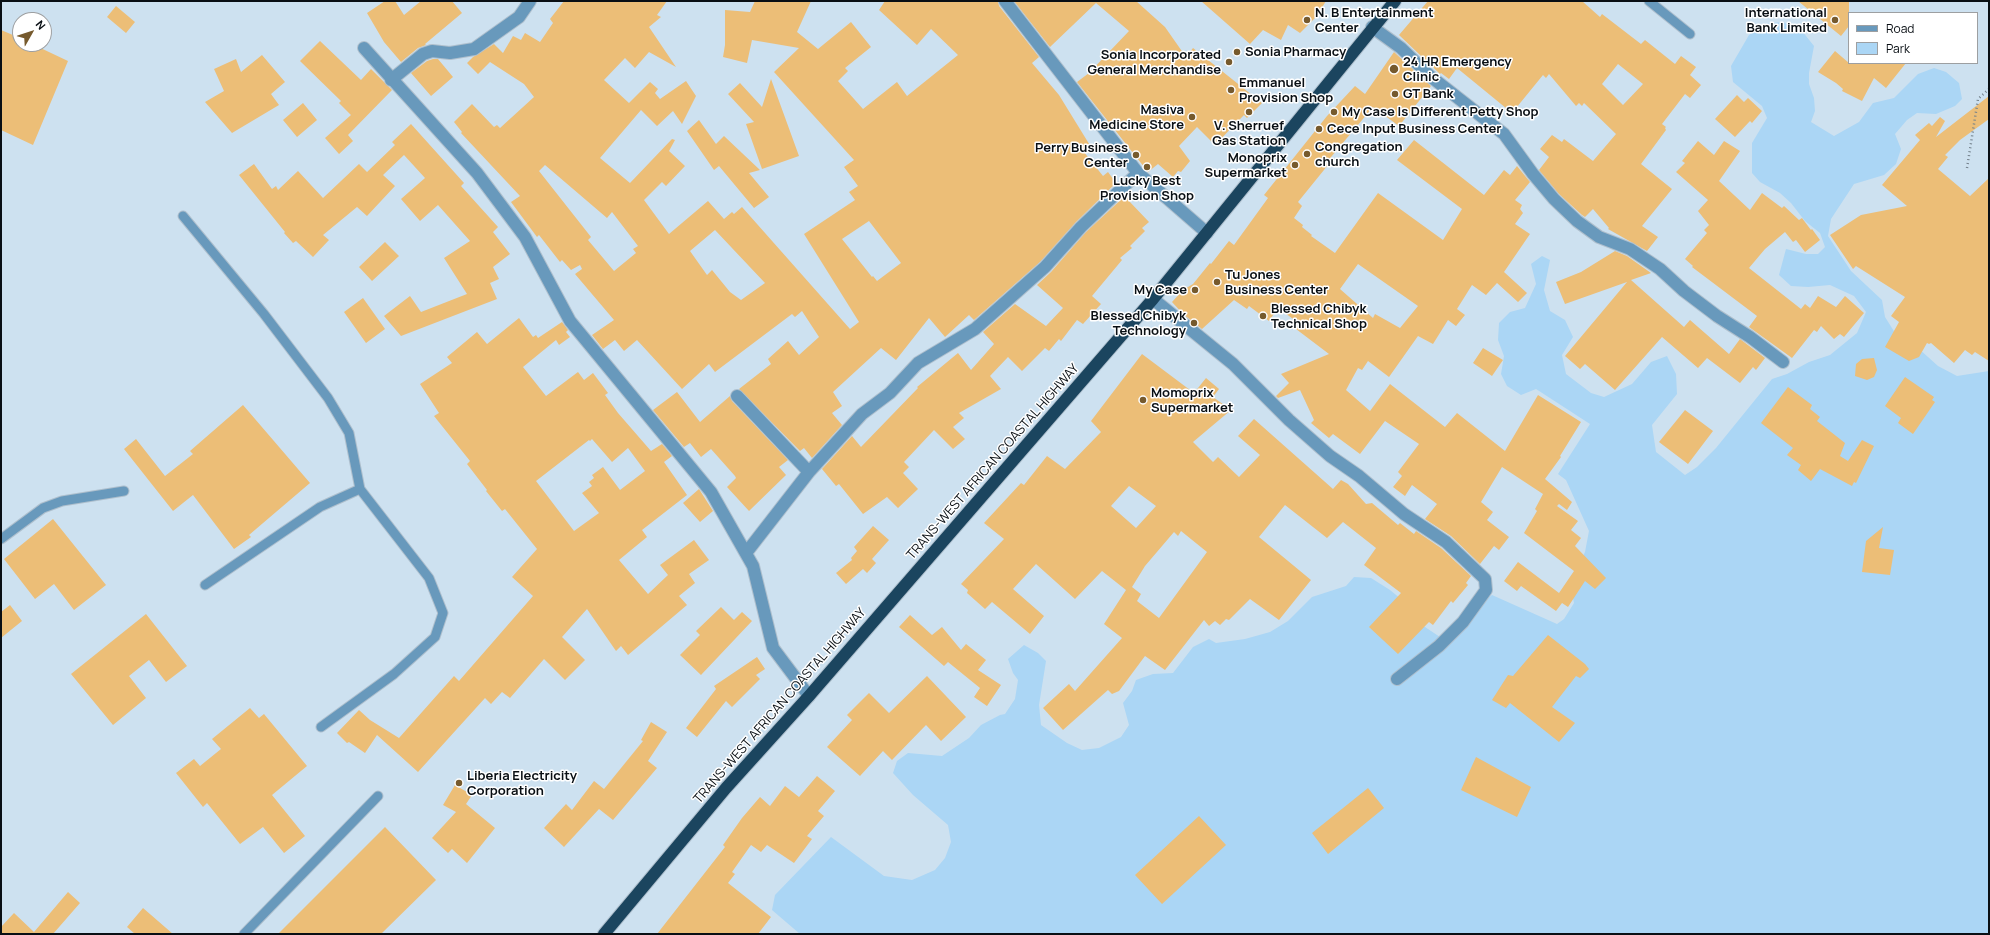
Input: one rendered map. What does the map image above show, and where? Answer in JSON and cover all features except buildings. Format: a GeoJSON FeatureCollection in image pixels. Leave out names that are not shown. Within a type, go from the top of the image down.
{"type":"FeatureCollection","features":[{"type":"Feature","properties":{"kind":"highway","name":"TRANS-WEST AFRICAN COASTAL HIGHWAY"},"geometry":{"type":"LineString","coordinates":[[604,934],[726,788],[809,696],[1153,299],[1372,27],[1395,1]]}},
{"type":"Feature","properties":{"kind":"street"},"geometry":{"type":"LineString","coordinates":[[391,80],[423,54],[432,51],[450,53],[474,48],[519,17],[530,1]]}},
{"type":"Feature","properties":{"kind":"street"},"geometry":{"type":"LineString","coordinates":[[1005,1],[1138,173],[1207,233]]}},
{"type":"Feature","properties":{"kind":"street"},"geometry":{"type":"LineString","coordinates":[[1372,27],[1401,48],[1430,76],[1504,134],[1533,174],[1554,199],[1577,221],[1598,237],[1630,249],[1660,269],[1684,291],[1717,316],[1750,337],[1783,362]]}},
{"type":"Feature","properties":{"kind":"street"},"geometry":{"type":"LineString","coordinates":[[364,48],[391,80],[477,173],[525,237],[570,320],[711,492],[752,566],[773,648],[809,696]]}},
{"type":"Feature","properties":{"kind":"street"},"geometry":{"type":"LineString","coordinates":[[746,553],[809,472],[862,414],[890,393],[918,363],[975,329],[1045,267],[1081,228],[1138,173]]}},
{"type":"Feature","properties":{"kind":"street"},"geometry":{"type":"LineString","coordinates":[[1153,299],[1233,364],[1289,420],[1330,456],[1359,476],[1404,514],[1446,542],[1484,579],[1486,590],[1463,622],[1439,646],[1397,678]]}},
{"type":"Feature","properties":{"kind":"street"},"geometry":{"type":"LineString","coordinates":[[737,396],[809,472]]}},
{"type":"Feature","properties":{"kind":"lane"},"geometry":{"type":"LineString","coordinates":[[1649,1],[1690,34]]}},
{"type":"Feature","properties":{"kind":"lane"},"geometry":{"type":"LineString","coordinates":[[183,216],[264,314],[328,398],[349,433],[360,489],[428,578],[443,613],[436,637],[394,674],[321,727]]}},
{"type":"Feature","properties":{"kind":"lane"},"geometry":{"type":"LineString","coordinates":[[205,585],[320,507],[360,489]]}},
{"type":"Feature","properties":{"kind":"lane"},"geometry":{"type":"LineString","coordinates":[[1,539],[43,508],[62,501],[124,491]]}},
{"type":"Feature","properties":{"kind":"lane"},"geometry":{"type":"LineString","coordinates":[[244,934],[378,796]]}},
{"type":"Feature","properties":{"kind":"path"},"geometry":{"type":"LineString","coordinates":[[1967,168],[1978,99],[1989,89]]}},
{"type":"Feature","properties":{"kind":"green space"},"geometry":{"type":"Polygon","coordinates":[[[1783,22],[1802,31],[1814,46],[1809,73],[1809,84],[1814,98],[1815,111],[1811,122],[1834,136],[1859,122],[1873,103],[1894,98],[1918,74],[1934,68],[1946,72],[1959,83],[1962,99],[1955,106],[1936,114],[1917,113],[1907,120],[1895,134],[1901,149],[1896,164],[1884,175],[1854,184],[1831,219],[1828,236],[1851,271],[1882,300],[1885,317],[1897,336],[1918,348],[1938,366],[1957,376],[1989,371],[1989,934],[800,934],[772,910],[775,895],[831,837],[884,876],[912,880],[935,870],[945,858],[951,842],[948,825],[913,795],[893,773],[897,761],[908,753],[942,756],[969,738],[981,725],[1005,714],[1015,699],[1018,680],[1013,673],[1008,659],[1024,645],[1038,653],[1046,661],[1039,705],[1041,725],[1067,743],[1082,750],[1099,748],[1121,737],[1129,725],[1123,703],[1132,691],[1136,680],[1153,674],[1173,673],[1193,647],[1209,639],[1216,643],[1245,639],[1270,632],[1288,621],[1312,597],[1346,586],[1354,577],[1371,578],[1390,590],[1412,608],[1422,625],[1440,637],[1492,595],[1557,624],[1564,619],[1574,603],[1570,584],[1585,552],[1589,531],[1566,480],[1558,474],[1590,424],[1536,389],[1521,395],[1507,386],[1501,374],[1504,356],[1498,340],[1499,323],[1510,312],[1525,308],[1536,284],[1531,264],[1542,256],[1550,260],[1544,290],[1550,311],[1565,320],[1573,337],[1562,355],[1566,374],[1591,393],[1604,397],[1632,384],[1651,362],[1667,356],[1676,374],[1677,394],[1652,425],[1656,452],[1685,475],[1697,467],[1716,448],[1772,379],[1787,374],[1809,362],[1830,355],[1857,333],[1866,312],[1854,296],[1830,285],[1808,287],[1791,286],[1779,275],[1786,249],[1806,254],[1818,254],[1825,247],[1820,233],[1805,221],[1791,203],[1780,193],[1760,182],[1752,173],[1752,143],[1767,118],[1762,106],[1733,82],[1731,66],[1749,35],[1763,24],[1783,22]]]}},
{"type":"Feature","properties":{"kind":"place","name":"N. B Entertainment Center"},"geometry":{"type":"Point","coordinates":[1307,20]}},
{"type":"Feature","properties":{"kind":"place","name":"International Bank Limited"},"geometry":{"type":"Point","coordinates":[1835,20]}},
{"type":"Feature","properties":{"kind":"place","name":"Sonia Pharmacy"},"geometry":{"type":"Point","coordinates":[1237,52]}},
{"type":"Feature","properties":{"kind":"place","name":"Sonia Incorporated General Merchandise"},"geometry":{"type":"Point","coordinates":[1229,62]}},
{"type":"Feature","properties":{"kind":"place","name":"24 HR Emergency Clinic"},"geometry":{"type":"Point","coordinates":[1394,69]}},
{"type":"Feature","properties":{"kind":"place","name":"Emmanuel Provision Shop"},"geometry":{"type":"Point","coordinates":[1231,90]}},
{"type":"Feature","properties":{"kind":"place","name":"GT Bank"},"geometry":{"type":"Point","coordinates":[1395,94]}},
{"type":"Feature","properties":{"kind":"place","name":"V. Sherruef Gas Station"},"geometry":{"type":"Point","coordinates":[1249,112]}},
{"type":"Feature","properties":{"kind":"place","name":"My Case Is Different Petty Shop"},"geometry":{"type":"Point","coordinates":[1334,112]}},
{"type":"Feature","properties":{"kind":"place","name":"Masiva Medicine Store"},"geometry":{"type":"Point","coordinates":[1192,117]}},
{"type":"Feature","properties":{"kind":"place","name":"Cece Input Business Center"},"geometry":{"type":"Point","coordinates":[1319,129]}},
{"type":"Feature","properties":{"kind":"place","name":"Congregation church"},"geometry":{"type":"Point","coordinates":[1307,154]}},
{"type":"Feature","properties":{"kind":"place","name":"Perry Business Center"},"geometry":{"type":"Point","coordinates":[1136,155]}},
{"type":"Feature","properties":{"kind":"place","name":"Monoprix Supermarket"},"geometry":{"type":"Point","coordinates":[1295,165]}},
{"type":"Feature","properties":{"kind":"place","name":"Lucky Best Provision Shop"},"geometry":{"type":"Point","coordinates":[1147,167]}},
{"type":"Feature","properties":{"kind":"place","name":"Tu Jones Business Center"},"geometry":{"type":"Point","coordinates":[1217,282]}},
{"type":"Feature","properties":{"kind":"place","name":"My Case"},"geometry":{"type":"Point","coordinates":[1195,290]}},
{"type":"Feature","properties":{"kind":"place","name":"Blessed Chibyk Technical Shop"},"geometry":{"type":"Point","coordinates":[1263,316]}},
{"type":"Feature","properties":{"kind":"place","name":"Blessed Chibyk Technology"},"geometry":{"type":"Point","coordinates":[1194,323]}},
{"type":"Feature","properties":{"kind":"place","name":"Momoprix Supermarket"},"geometry":{"type":"Point","coordinates":[1143,400]}},
{"type":"Feature","properties":{"kind":"place","name":"Liberia Electricity Corporation"},"geometry":{"type":"Point","coordinates":[459,783]}}]}
